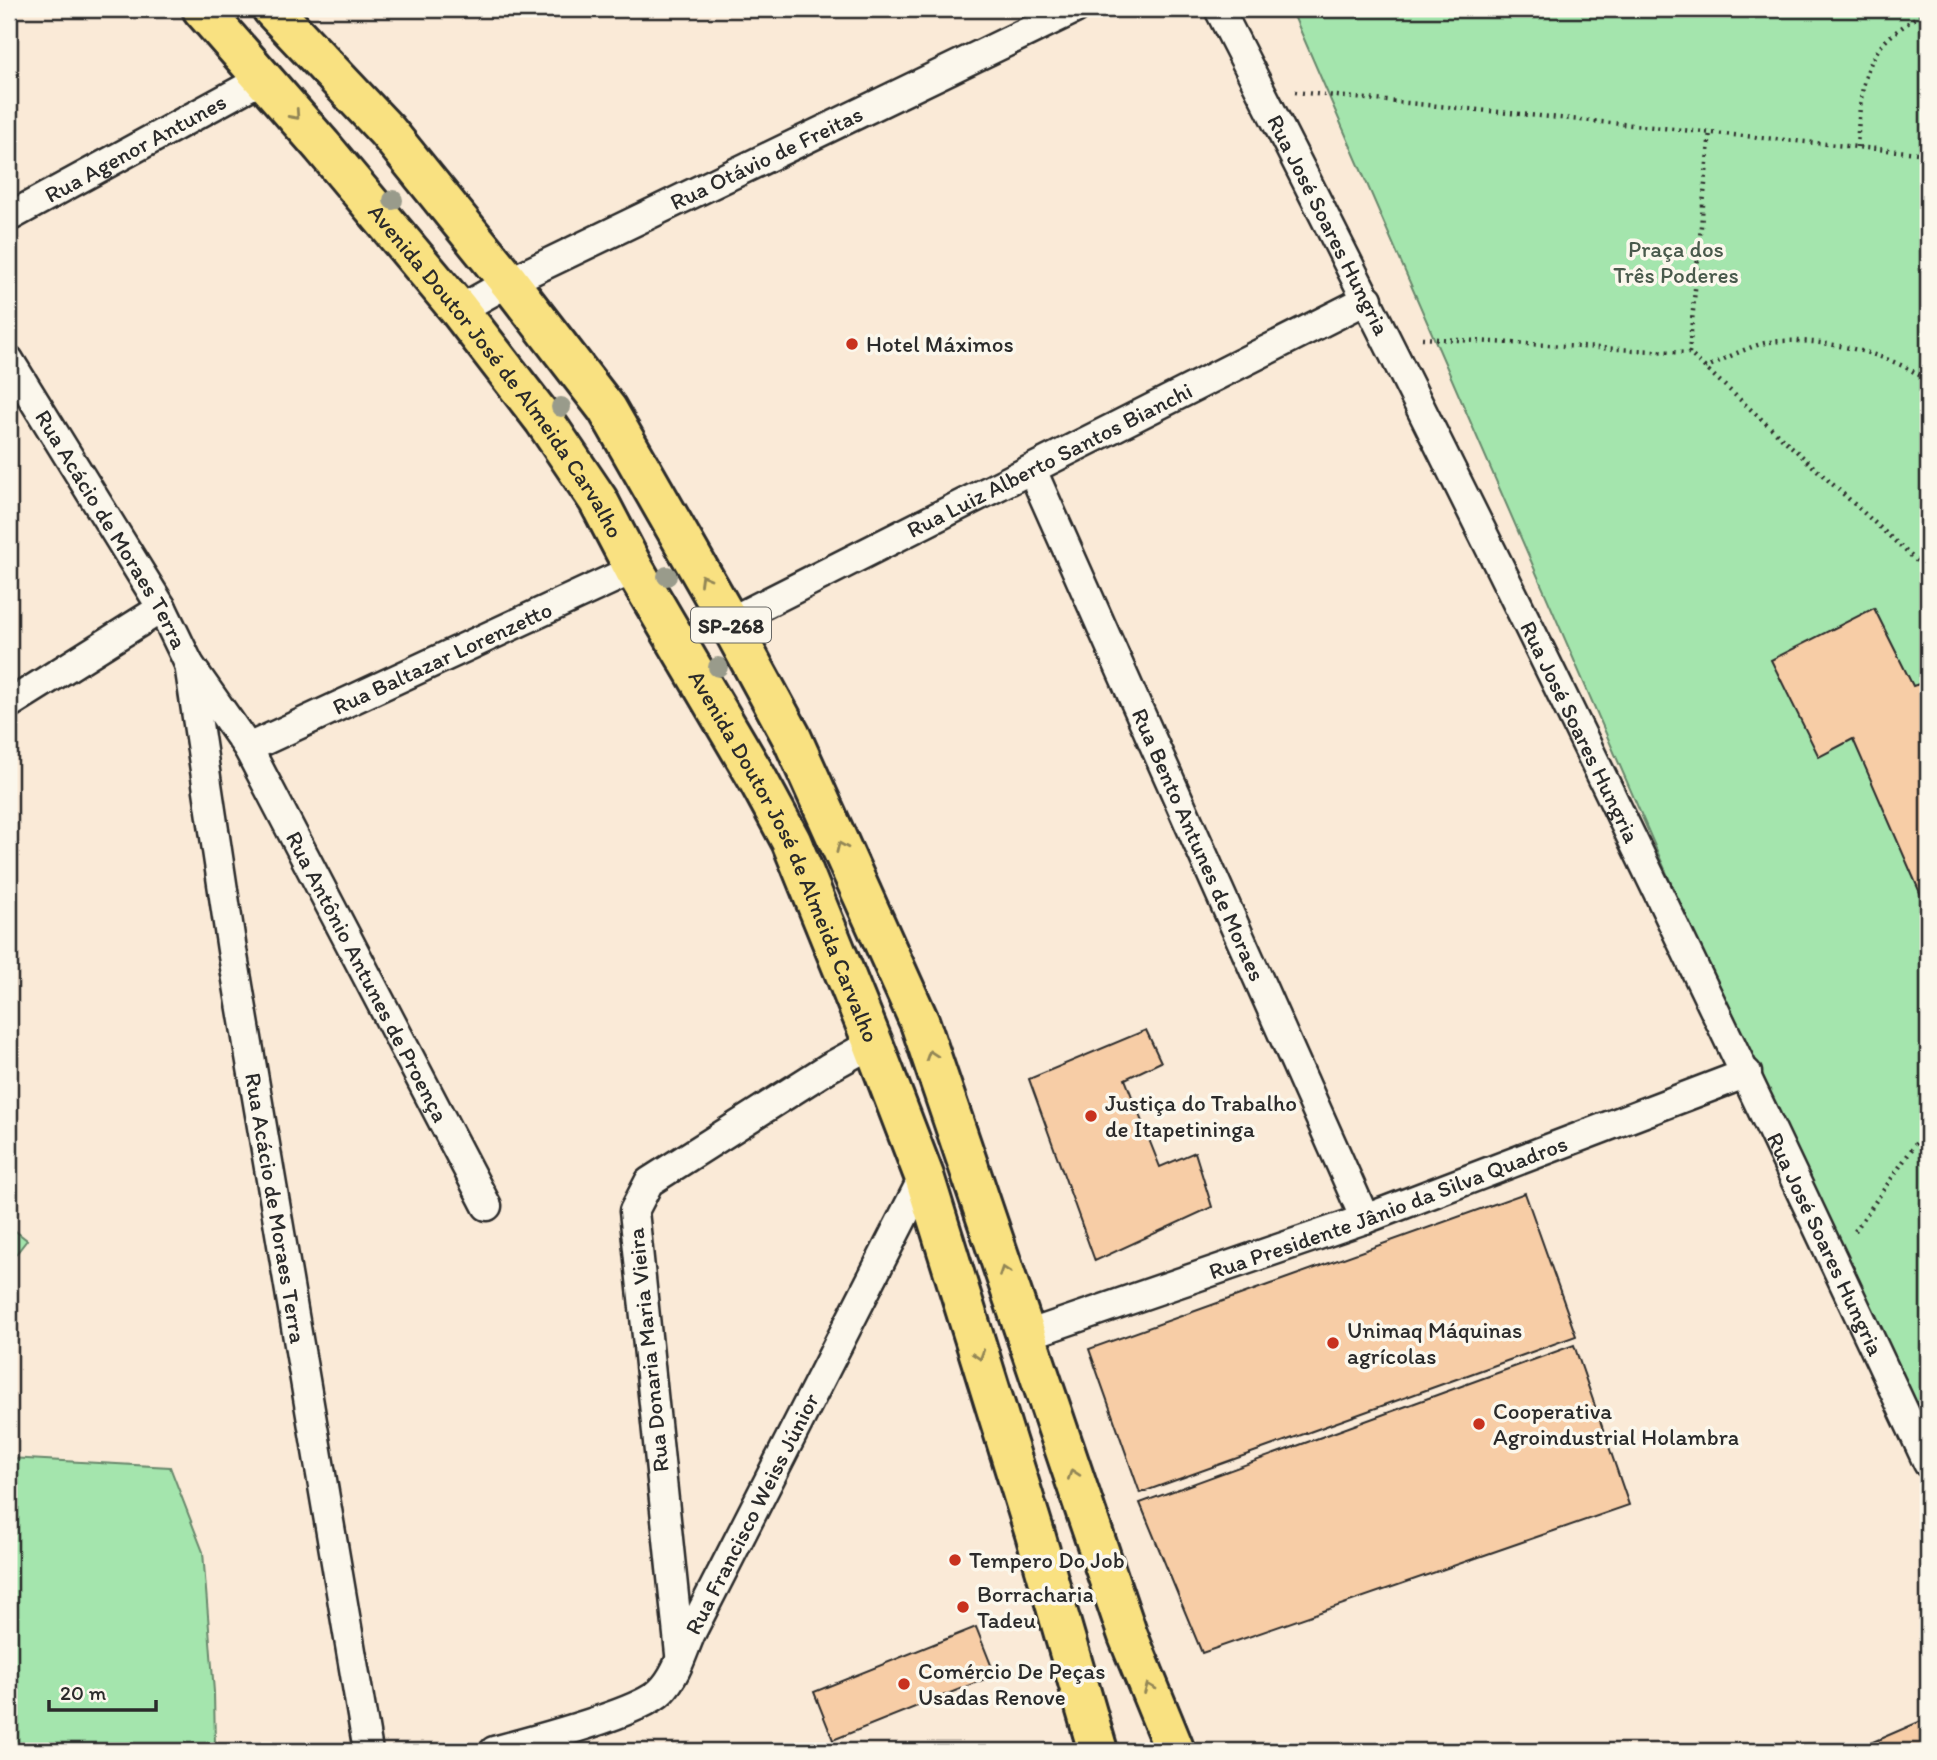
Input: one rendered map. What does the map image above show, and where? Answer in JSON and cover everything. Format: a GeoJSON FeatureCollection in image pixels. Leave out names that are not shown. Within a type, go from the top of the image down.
{"type":"FeatureCollection","features":[{"type":"Feature","properties":{"kind":"main road","name":"Avenida Doutor José de Almeida Carvalho"},"geometry":{"type":"LineString","coordinates":[[202,9],[322,146],[459,310],[544,420],[590,488],[791,841],[924,1176],[1035,1534],[1098,1751]]}},
{"type":"Feature","properties":{"kind":"main road","name":"SP-268"},"geometry":{"type":"LineString","coordinates":[[272,9],[387,131],[607,409],[791,736],[920,1023],[1128,1636],[1175,1751]]}},
{"type":"Feature","properties":{"kind":"street","name":"Rua Otávio de Freitas"},"geometry":{"type":"LineString","coordinates":[[459,310],[509,282],[1075,9]]}},
{"type":"Feature","properties":{"kind":"street","name":"Rua José Soares Hungria"},"geometry":{"type":"LineString","coordinates":[[1219,9],[1368,299],[1747,1073],[1928,1463]]}},
{"type":"Feature","properties":{"kind":"street","name":"Rua Agenor Antunes"},"geometry":{"type":"LineString","coordinates":[[9,217],[262,79]]}},
{"type":"Feature","properties":{"kind":"street","name":"Rua Luiz Alberto Santos Bianchi"},"geometry":{"type":"LineString","coordinates":[[729,622],[1368,299]]}},
{"type":"Feature","properties":{"kind":"street","name":"Rua Acácio de Moraes Terra"},"geometry":{"type":"LineString","coordinates":[[9,360],[162,608],[189,664],[248,748]]}},
{"type":"Feature","properties":{"kind":"street","name":"Rua Bento Antunes de Moraes"},"geometry":{"type":"LineString","coordinates":[[1032,470],[1365,1219]]}},
{"type":"Feature","properties":{"kind":"street","name":"Rua Baltazar Lorenzetto"},"geometry":{"type":"LineString","coordinates":[[248,748],[634,569]]}},
{"type":"Feature","properties":{"kind":"street"},"geometry":{"type":"LineString","coordinates":[[9,704],[162,608]]}},
{"type":"Feature","properties":{"kind":"street","name":"Rua Acácio de Moraes Terra"},"geometry":{"type":"LineString","coordinates":[[189,664],[232,950],[368,1751]]}},
{"type":"Feature","properties":{"kind":"street","name":"Rua Antônio Antunes de Proença"},"geometry":{"type":"LineString","coordinates":[[248,748],[487,1206]]}},
{"type":"Feature","properties":{"kind":"street","name":"Rua Donaria Maria Vieira"},"geometry":{"type":"LineString","coordinates":[[680,1658],[634,1211],[649,1182],[828,1068],[873,1043]]}},
{"type":"Feature","properties":{"kind":"street","name":"Rua Presidente Jânio da Silva Quadros"},"geometry":{"type":"LineString","coordinates":[[1027,1335],[1365,1219],[1747,1073]]}},
{"type":"Feature","properties":{"kind":"street","name":"Rua Francisco Weiss Júnior"},"geometry":{"type":"LineString","coordinates":[[494,1751],[625,1711],[659,1693],[674,1675],[690,1634],[924,1176]]}},
{"type":"Feature","properties":{"kind":"path"},"geometry":{"type":"LineString","coordinates":[[1857,146],[1862,87],[1872,62],[1890,36],[1928,9]]}},
{"type":"Feature","properties":{"kind":"path"},"geometry":{"type":"LineString","coordinates":[[1260,89],[1928,154]]}},
{"type":"Feature","properties":{"kind":"path"},"geometry":{"type":"LineString","coordinates":[[1689,354],[1710,131]]}},
{"type":"Feature","properties":{"kind":"path"},"geometry":{"type":"LineString","coordinates":[[1386,336],[1689,354],[1921,565]]}},
{"type":"Feature","properties":{"kind":"path"},"geometry":{"type":"LineString","coordinates":[[1705,368],[1769,342],[1814,342],[1876,354],[1928,381]]}},
{"type":"Feature","properties":{"kind":"path"},"geometry":{"type":"LineString","coordinates":[[1834,1260],[1928,1126]]}},
{"type":"Feature","properties":{"kind":"green space","name":"Praça dos Três Poderes"},"geometry":{"type":"Polygon","coordinates":[[[1291,9],[1928,9],[1928,1444],[1837,1265],[1291,9]]]}},
{"type":"Feature","properties":{"kind":"green space"},"geometry":{"type":"Polygon","coordinates":[[[9,1226],[27,1240],[9,1263],[9,1226]]]}},
{"type":"Feature","properties":{"kind":"green space"},"geometry":{"type":"Polygon","coordinates":[[[9,1458],[170,1467],[203,1552],[214,1692],[215,1746],[9,1751],[9,1458]]]}},
{"type":"Feature","properties":{"kind":"building"},"geometry":{"type":"Polygon","coordinates":[[[1874,608],[1913,686],[1928,681],[1928,911],[1853,739],[1819,757],[1771,660],[1874,608]]]}},
{"type":"Feature","properties":{"kind":"building","name":"Justiça do Trabalho de Itapetininga"},"geometry":{"type":"Polygon","coordinates":[[[1146,1030],[1161,1062],[1125,1079],[1160,1167],[1195,1152],[1212,1207],[1095,1261],[1029,1079],[1146,1030]]]}},
{"type":"Feature","properties":{"kind":"building","name":"Unimaq Máquinas agrícolas"},"geometry":{"type":"Polygon","coordinates":[[[1525,1193],[1576,1336],[1140,1493],[1089,1349],[1525,1193]]]}},
{"type":"Feature","properties":{"kind":"building","name":"Cooperativa Agroindustrial Holambra"},"geometry":{"type":"Polygon","coordinates":[[[1574,1345],[1629,1505],[1202,1653],[1140,1503],[1574,1345]]]}},
{"type":"Feature","properties":{"kind":"building","name":"Comércio De Peças Usadas Renove"},"geometry":{"type":"Polygon","coordinates":[[[976,1627],[995,1675],[833,1740],[814,1692],[976,1627]]]}},
{"type":"Feature","properties":{"kind":"building"},"geometry":{"type":"Polygon","coordinates":[[[1928,1718],[1928,1751],[1852,1751],[1928,1718]]]}},
{"type":"Feature","properties":{"kind":"place","name":"Hotel Máximos"},"geometry":{"type":"Point","coordinates":[852,344]}},
{"type":"Feature","properties":{"kind":"place","name":"Justiça do Trabalho de Itapetininga"},"geometry":{"type":"Point","coordinates":[1091,1116]}},
{"type":"Feature","properties":{"kind":"place","name":"Unimaq Máquinas agrícolas"},"geometry":{"type":"Point","coordinates":[1333,1343]}},
{"type":"Feature","properties":{"kind":"place","name":"Cooperativa Agroindustrial Holambra"},"geometry":{"type":"Point","coordinates":[1479,1424]}},
{"type":"Feature","properties":{"kind":"place","name":"Tempero Do Job"},"geometry":{"type":"Point","coordinates":[955,1560]}},
{"type":"Feature","properties":{"kind":"place","name":"Borracharia Tadeu"},"geometry":{"type":"Point","coordinates":[963,1607]}},
{"type":"Feature","properties":{"kind":"place","name":"Comércio De Peças Usadas Renove"},"geometry":{"type":"Point","coordinates":[904,1684]}}]}
